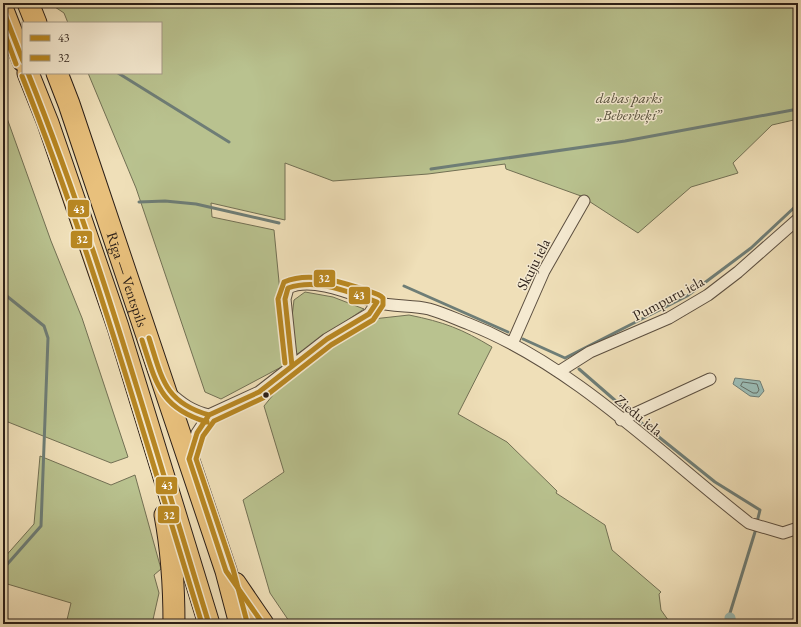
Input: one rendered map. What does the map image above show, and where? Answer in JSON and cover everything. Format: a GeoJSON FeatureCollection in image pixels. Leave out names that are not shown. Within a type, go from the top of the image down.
{"type":"FeatureCollection","features":[{"type":"Feature","properties":{"kind":"highway"},"geometry":{"type":"LineString","coordinates":[[28,3],[36,22]]}},
{"type":"Feature","properties":{"kind":"highway"},"geometry":{"type":"LineString","coordinates":[[3,10],[22,58]]}},
{"type":"Feature","properties":{"kind":"highway","name":"Rīga — Ventspils"},"geometry":{"type":"LineString","coordinates":[[28,74],[48,123],[118,328],[209,624]]}},
{"type":"Feature","properties":{"kind":"highway","name":"Rīga — Ventspils"},"geometry":{"type":"LineString","coordinates":[[57,74],[167,390],[226,571],[240,624]]}},
{"type":"Feature","properties":{"kind":"highway"},"geometry":{"type":"LineString","coordinates":[[118,328],[138,425],[164,513],[170,540],[174,582],[174,624]]}},
{"type":"Feature","properties":{"kind":"highway"},"geometry":{"type":"LineString","coordinates":[[226,571],[263,624]]}},
{"type":"Feature","properties":{"kind":"street","name":"Skuju iela"},"geometry":{"type":"LineString","coordinates":[[512,344],[544,271],[584,201]]}},
{"type":"Feature","properties":{"kind":"street","name":"Pumpuru iela"},"geometry":{"type":"LineString","coordinates":[[560,371],[590,352],[669,318],[708,296],[738,272],[798,219]]}},
{"type":"Feature","properties":{"kind":"street"},"geometry":{"type":"LineString","coordinates":[[189,459],[197,433],[209,415],[259,392],[327,339],[369,314],[377,302],[332,288],[305,284],[288,288],[286,299],[292,366]]}},
{"type":"Feature","properties":{"kind":"street","name":"Ziedu iela"},"geometry":{"type":"LineString","coordinates":[[377,302],[428,309],[471,324],[512,344],[560,371],[742,518],[758,527],[783,533],[798,528]]}},
{"type":"Feature","properties":{"kind":"street"},"geometry":{"type":"LineString","coordinates":[[621,420],[710,379]]}},
{"type":"Feature","properties":{"kind":"street"},"geometry":{"type":"LineString","coordinates":[[167,390],[185,407],[195,412],[209,415]]}},
{"type":"Feature","properties":{"kind":"green space","name":"dabas parks „Beberbeķi”"},"geometry":{"type":"Polygon","coordinates":[[[49,3],[798,3],[798,119],[772,125],[733,163],[738,173],[691,187],[638,233],[581,196],[506,169],[505,164],[428,174],[333,181],[285,163],[285,220],[211,203],[212,217],[274,230],[287,364],[221,399],[205,392],[136,188],[88,74],[162,74],[162,22],[68,22],[64,13],[49,3]]]}},
{"type":"Feature","properties":{"kind":"green space"},"geometry":{"type":"Polygon","coordinates":[[[3,107],[51,241],[82,318],[128,457],[111,463],[3,420],[3,107]]]}},
{"type":"Feature","properties":{"kind":"green space"},"geometry":{"type":"Polygon","coordinates":[[[305,292],[333,297],[364,309],[296,355],[292,317],[294,300],[305,292]]]}},
{"type":"Feature","properties":{"kind":"green space"},"geometry":{"type":"Polygon","coordinates":[[[409,315],[433,320],[452,327],[471,335],[492,347],[458,414],[507,442],[557,491],[556,493],[605,525],[612,550],[661,592],[659,594],[661,610],[671,624],[291,624],[270,593],[243,500],[284,472],[264,406],[295,368],[336,340],[373,319],[409,315]]]}},
{"type":"Feature","properties":{"kind":"green space"},"geometry":{"type":"Polygon","coordinates":[[[40,456],[111,485],[135,475],[161,569],[154,575],[159,593],[152,624],[66,624],[71,603],[4,583],[3,584],[3,559],[34,524],[40,456]]]}},
{"type":"Feature","properties":{"kind":"water"},"geometry":{"type":"Polygon","coordinates":[[[735,378],[760,381],[764,391],[759,397],[750,396],[733,384],[735,378]]]}},
{"type":"Feature","properties":{"kind":"waterway"},"geometry":{"type":"LineString","coordinates":[[120,74],[229,142]]}},
{"type":"Feature","properties":{"kind":"waterway"},"geometry":{"type":"LineString","coordinates":[[431,169],[625,141],[798,109]]}},
{"type":"Feature","properties":{"kind":"waterway"},"geometry":{"type":"LineString","coordinates":[[139,202],[165,201],[196,204],[279,223]]}},
{"type":"Feature","properties":{"kind":"waterway"},"geometry":{"type":"LineString","coordinates":[[523,339],[565,358],[687,296],[751,248],[798,204]]}},
{"type":"Feature","properties":{"kind":"waterway"},"geometry":{"type":"LineString","coordinates":[[404,286],[508,332]]}},
{"type":"Feature","properties":{"kind":"waterway"},"geometry":{"type":"LineString","coordinates":[[3,293],[44,326],[48,338],[41,526],[3,569]]}},
{"type":"Feature","properties":{"kind":"waterway"},"geometry":{"type":"LineString","coordinates":[[579,369],[625,409]]}},
{"type":"Feature","properties":{"kind":"waterway"},"geometry":{"type":"LineString","coordinates":[[634,417],[715,482],[760,510],[757,522]]}},
{"type":"Feature","properties":{"kind":"waterway"},"geometry":{"type":"LineString","coordinates":[[730,618],[730,613],[755,532]]}},
{"type":"Feature","properties":{"kind":"waterway"},"geometry":{"type":"LineString","coordinates":[[730,618],[731,624]]}},
{"type":"Feature","properties":{"kind":"transit line","name":"43"},"geometry":{"type":"LineString","coordinates":[[3,10],[22,58]]}},
{"type":"Feature","properties":{"kind":"transit line","name":"32"},"geometry":{"type":"LineString","coordinates":[[3,29],[16,64]]}},
{"type":"Feature","properties":{"kind":"transit line","name":"43"},"geometry":{"type":"LineString","coordinates":[[28,74],[54,140],[102,277],[209,624]]}},
{"type":"Feature","properties":{"kind":"transit line","name":"32"},"geometry":{"type":"LineString","coordinates":[[22,76],[48,143],[95,279],[202,624]]}},
{"type":"Feature","properties":{"kind":"transit line","name":"32"},"geometry":{"type":"LineString","coordinates":[[247,622],[233,569],[196,459],[203,436],[214,421],[263,398],[331,345],[373,320],[383,305],[383,298],[363,289],[324,278],[303,277],[284,282],[278,299],[285,363]]}},
{"type":"Feature","properties":{"kind":"transit line","name":"43"},"geometry":{"type":"LineString","coordinates":[[263,624],[226,571],[189,459],[197,433],[209,415],[259,392],[327,339],[369,314],[377,302],[322,285],[299,285],[288,288],[285,299],[292,366]]}},
{"type":"Feature","properties":{"kind":"transit line","name":"43"},"geometry":{"type":"LineString","coordinates":[[149,338],[162,377],[167,387],[182,403],[194,410],[209,415]]}},
{"type":"Feature","properties":{"kind":"transit line","name":"32"},"geometry":{"type":"LineString","coordinates":[[142,340],[156,381],[169,401],[191,416],[207,422]]}}]}
